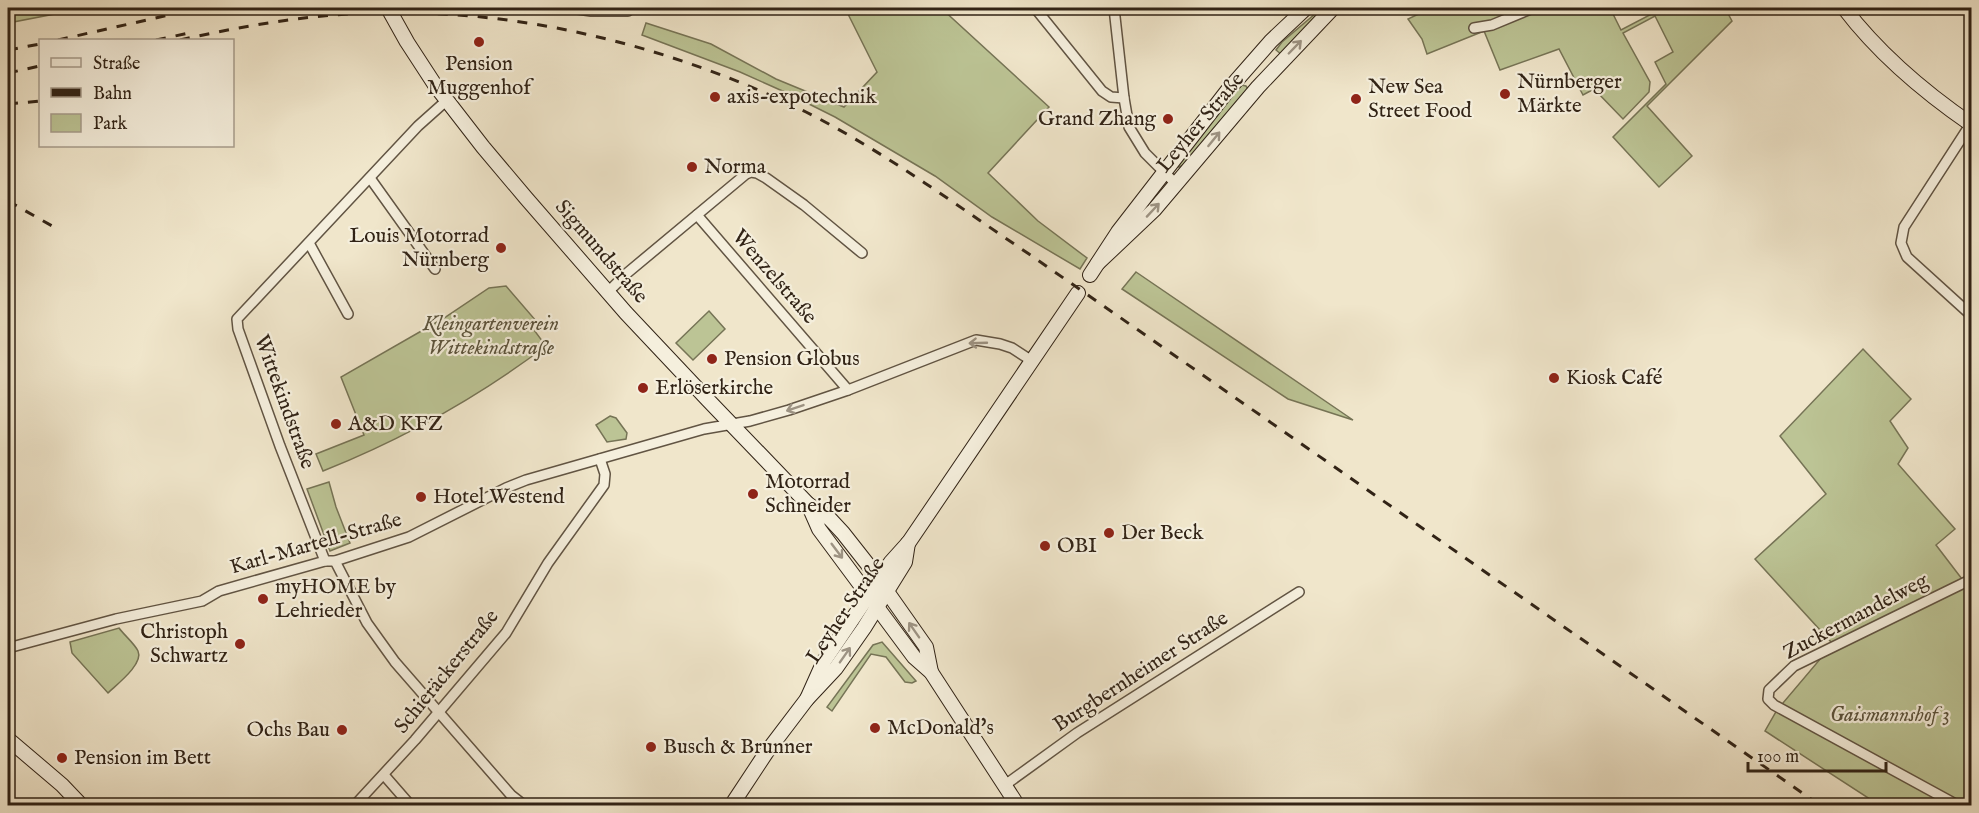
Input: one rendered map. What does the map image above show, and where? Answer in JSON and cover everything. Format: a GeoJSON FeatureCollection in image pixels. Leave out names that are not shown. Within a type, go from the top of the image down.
{"type":"FeatureCollection","features":[{"type":"Feature","properties":{"kind":"main road","name":"Sigmundstraße"},"geometry":{"type":"LineString","coordinates":[[388,8],[414,55],[446,101],[497,164],[608,292],[808,504],[830,519],[879,580],[926,647],[931,672]]}},
{"type":"Feature","properties":{"kind":"main road","name":"Leyher Straße"},"geometry":{"type":"LineString","coordinates":[[1306,8],[1242,72],[1118,231],[1094,269],[1146,218],[1246,101],[1334,8]]}},
{"type":"Feature","properties":{"kind":"main road"},"geometry":{"type":"LineString","coordinates":[[1844,8],[1893,63],[1930,95],[1971,125]]}},
{"type":"Feature","properties":{"kind":"main road","name":"Leyher Straße"},"geometry":{"type":"LineString","coordinates":[[807,699],[824,661],[896,555],[909,542],[1078,293]]}},
{"type":"Feature","properties":{"kind":"main road","name":"Sigmundstraße"},"geometry":{"type":"LineString","coordinates":[[808,504],[819,529],[914,657],[931,672],[1018,806]]}},
{"type":"Feature","properties":{"kind":"main road","name":"Leyher Straße"},"geometry":{"type":"LineString","coordinates":[[731,806],[766,753],[807,699],[836,668],[878,607],[905,562],[909,542]]}},
{"type":"Feature","properties":{"kind":"main road"},"geometry":{"type":"LineString","coordinates":[[8,739],[62,785],[82,806]]}},
{"type":"Feature","properties":{"kind":"street"},"geometry":{"type":"LineString","coordinates":[[571,8],[628,11]]}},
{"type":"Feature","properties":{"kind":"street"},"geometry":{"type":"LineString","coordinates":[[1035,8],[1102,91],[1111,98],[1124,98]]}},
{"type":"Feature","properties":{"kind":"street"},"geometry":{"type":"LineString","coordinates":[[1114,8],[1129,127],[1145,153],[1176,184]]}},
{"type":"Feature","properties":{"kind":"street"},"geometry":{"type":"LineString","coordinates":[[1474,28],[1492,25],[1533,8]]}},
{"type":"Feature","properties":{"kind":"street"},"geometry":{"type":"LineString","coordinates":[[1967,8],[1971,16]]}},
{"type":"Feature","properties":{"kind":"street","name":"Wittekindstraße"},"geometry":{"type":"LineString","coordinates":[[330,561],[280,446],[238,329],[237,319],[418,126],[446,101]]}},
{"type":"Feature","properties":{"kind":"street"},"geometry":{"type":"LineString","coordinates":[[1971,125],[1904,227],[1901,243],[1906,256],[1971,316]]}},
{"type":"Feature","properties":{"kind":"street"},"geometry":{"type":"LineString","coordinates":[[608,292],[626,274],[751,172],[757,173],[804,205],[862,253]]}},
{"type":"Feature","properties":{"kind":"street"},"geometry":{"type":"LineString","coordinates":[[370,178],[435,269]]}},
{"type":"Feature","properties":{"kind":"street","name":"Wenzelstraße"},"geometry":{"type":"LineString","coordinates":[[697,215],[848,390]]}},
{"type":"Feature","properties":{"kind":"street"},"geometry":{"type":"LineString","coordinates":[[309,243],[348,314]]}},
{"type":"Feature","properties":{"kind":"street","name":"Karl-Martell-Straße"},"geometry":{"type":"LineString","coordinates":[[8,648],[116,619],[202,601],[219,591],[409,537],[516,484],[704,429],[767,417],[848,390],[976,340],[1012,348],[1032,361]]}},
{"type":"Feature","properties":{"kind":"street","name":"Schieräckerstraße"},"geometry":{"type":"LineString","coordinates":[[354,806],[384,775],[506,633],[562,541],[604,485],[600,459]]}},
{"type":"Feature","properties":{"kind":"street"},"geometry":{"type":"LineString","coordinates":[[330,561],[394,662],[511,795],[525,806]]}},
{"type":"Feature","properties":{"kind":"street","name":"Zuckermandelweg"},"geometry":{"type":"LineString","coordinates":[[1959,806],[1774,705],[1768,699],[1768,690],[1794,666],[1971,579]]}},
{"type":"Feature","properties":{"kind":"street","name":"Burgbernheimer Straße"},"geometry":{"type":"LineString","coordinates":[[1005,785],[1077,733],[1299,592]]}},
{"type":"Feature","properties":{"kind":"street"},"geometry":{"type":"LineString","coordinates":[[384,775],[411,806]]}},
{"type":"Feature","properties":{"kind":"green space"},"geometry":{"type":"Polygon","coordinates":[[[25,8],[86,8],[8,23],[8,11],[25,8]]]}},
{"type":"Feature","properties":{"kind":"green space"},"geometry":{"type":"Polygon","coordinates":[[[250,8],[309,8],[252,13],[250,8]]]}},
{"type":"Feature","properties":{"kind":"green space"},"geometry":{"type":"Polygon","coordinates":[[[845,8],[941,8],[1049,107],[988,173],[1038,221],[1087,258],[1080,269],[992,217],[935,176],[835,117],[740,72],[642,35],[646,23],[711,44],[776,79],[844,107],[877,72],[845,8]]]}},
{"type":"Feature","properties":{"kind":"green space"},"geometry":{"type":"Polygon","coordinates":[[[1322,8],[1328,8],[1282,55],[1276,50],[1282,42],[1322,8]]]}},
{"type":"Feature","properties":{"kind":"green space"},"geometry":{"type":"Polygon","coordinates":[[[1431,8],[1610,8],[1621,30],[1663,8],[1725,8],[1732,21],[1647,106],[1692,156],[1659,187],[1613,137],[1666,84],[1655,62],[1673,52],[1655,16],[1623,33],[1650,82],[1649,92],[1623,119],[1594,89],[1583,95],[1559,49],[1500,70],[1484,31],[1427,54],[1422,39],[1408,19],[1431,8]]]}},
{"type":"Feature","properties":{"kind":"green space"},"geometry":{"type":"Polygon","coordinates":[[[1241,85],[1248,89],[1188,163],[1176,167],[1176,163],[1241,85]]]}},
{"type":"Feature","properties":{"kind":"green space"},"geometry":{"type":"Polygon","coordinates":[[[1136,272],[1353,420],[1288,399],[1122,289],[1136,272]]]}},
{"type":"Feature","properties":{"kind":"green space","name":"Kleingartenverein Wittekindstraße"},"geometry":{"type":"Polygon","coordinates":[[[506,286],[537,322],[531,326],[546,346],[493,383],[439,416],[353,459],[323,471],[316,454],[364,435],[341,377],[444,318],[489,288],[506,286]]]}},
{"type":"Feature","properties":{"kind":"green space"},"geometry":{"type":"Polygon","coordinates":[[[709,311],[725,329],[693,360],[676,343],[709,311]]]}},
{"type":"Feature","properties":{"kind":"green space"},"geometry":{"type":"Polygon","coordinates":[[[1863,349],[1911,399],[1890,421],[1908,448],[1898,464],[1955,529],[1936,545],[1962,579],[1832,643],[1755,559],[1826,494],[1780,436],[1863,349]]]}},
{"type":"Feature","properties":{"kind":"green space"},"geometry":{"type":"Polygon","coordinates":[[[610,416],[616,418],[627,433],[626,439],[607,442],[596,425],[610,416]]]}},
{"type":"Feature","properties":{"kind":"green space"},"geometry":{"type":"Polygon","coordinates":[[[329,482],[350,543],[330,551],[307,489],[329,482]]]}},
{"type":"Feature","properties":{"kind":"green space","name":"Gaismannshof 3"},"geometry":{"type":"Polygon","coordinates":[[[1971,584],[1971,805],[1879,805],[1765,731],[1777,710],[1821,658],[1971,584]]]}},
{"type":"Feature","properties":{"kind":"green space"},"geometry":{"type":"Polygon","coordinates":[[[119,628],[136,648],[139,656],[123,680],[108,693],[72,653],[70,642],[119,628]]]}},
{"type":"Feature","properties":{"kind":"green space"},"geometry":{"type":"Polygon","coordinates":[[[882,642],[916,681],[905,682],[886,657],[871,654],[832,711],[827,707],[873,645],[882,642]]]}},
{"type":"Feature","properties":{"kind":"railway"},"geometry":{"type":"LineString","coordinates":[[62,39],[200,8]]}},
{"type":"Feature","properties":{"kind":"railway"},"geometry":{"type":"LineString","coordinates":[[185,39],[274,22],[346,14],[426,13],[482,17],[594,36],[648,50],[702,68],[806,112],[864,144],[1029,254],[1821,806]]}},
{"type":"Feature","properties":{"kind":"railway"},"geometry":{"type":"LineString","coordinates":[[161,39],[189,33]]}},
{"type":"Feature","properties":{"kind":"railway"},"geometry":{"type":"LineString","coordinates":[[8,50],[39,44]]}},
{"type":"Feature","properties":{"kind":"railway"},"geometry":{"type":"LineString","coordinates":[[8,73],[39,66]]}},
{"type":"Feature","properties":{"kind":"railway"},"geometry":{"type":"LineString","coordinates":[[8,104],[39,101]]}},
{"type":"Feature","properties":{"kind":"railway"},"geometry":{"type":"LineString","coordinates":[[8,201],[54,227]]}},
{"type":"Feature","properties":{"kind":"place","name":"Pension Muggenhof"},"geometry":{"type":"Point","coordinates":[479,42]}},
{"type":"Feature","properties":{"kind":"place","name":"Nürnberger Märkte"},"geometry":{"type":"Point","coordinates":[1505,94]}},
{"type":"Feature","properties":{"kind":"place","name":"axis-expotechnik"},"geometry":{"type":"Point","coordinates":[715,97]}},
{"type":"Feature","properties":{"kind":"place","name":"New Sea Street Food"},"geometry":{"type":"Point","coordinates":[1356,99]}},
{"type":"Feature","properties":{"kind":"place","name":"Grand Zhang"},"geometry":{"type":"Point","coordinates":[1168,119]}},
{"type":"Feature","properties":{"kind":"place","name":"Norma"},"geometry":{"type":"Point","coordinates":[692,167]}},
{"type":"Feature","properties":{"kind":"place","name":"Louis Motorrad Nürnberg"},"geometry":{"type":"Point","coordinates":[501,248]}},
{"type":"Feature","properties":{"kind":"place","name":"Pension Globus"},"geometry":{"type":"Point","coordinates":[712,359]}},
{"type":"Feature","properties":{"kind":"place","name":"Kiosk Café"},"geometry":{"type":"Point","coordinates":[1554,378]}},
{"type":"Feature","properties":{"kind":"place","name":"Erlöserkirche"},"geometry":{"type":"Point","coordinates":[643,388]}},
{"type":"Feature","properties":{"kind":"place","name":"A&D KFZ"},"geometry":{"type":"Point","coordinates":[336,424]}},
{"type":"Feature","properties":{"kind":"place","name":"Motorrad Schneider"},"geometry":{"type":"Point","coordinates":[753,494]}},
{"type":"Feature","properties":{"kind":"place","name":"Hotel Westend"},"geometry":{"type":"Point","coordinates":[421,497]}},
{"type":"Feature","properties":{"kind":"place","name":"Der Beck"},"geometry":{"type":"Point","coordinates":[1109,533]}},
{"type":"Feature","properties":{"kind":"place","name":"OBI"},"geometry":{"type":"Point","coordinates":[1045,546]}},
{"type":"Feature","properties":{"kind":"place","name":"myHOME by Lehrieder"},"geometry":{"type":"Point","coordinates":[263,599]}},
{"type":"Feature","properties":{"kind":"place","name":"Christoph Schwartz"},"geometry":{"type":"Point","coordinates":[240,644]}},
{"type":"Feature","properties":{"kind":"place","name":"McDonald's"},"geometry":{"type":"Point","coordinates":[875,728]}},
{"type":"Feature","properties":{"kind":"place","name":"Ochs Bau"},"geometry":{"type":"Point","coordinates":[342,730]}},
{"type":"Feature","properties":{"kind":"place","name":"Busch & Brunner"},"geometry":{"type":"Point","coordinates":[651,747]}},
{"type":"Feature","properties":{"kind":"place","name":"Pension im Bett"},"geometry":{"type":"Point","coordinates":[62,758]}}]}
